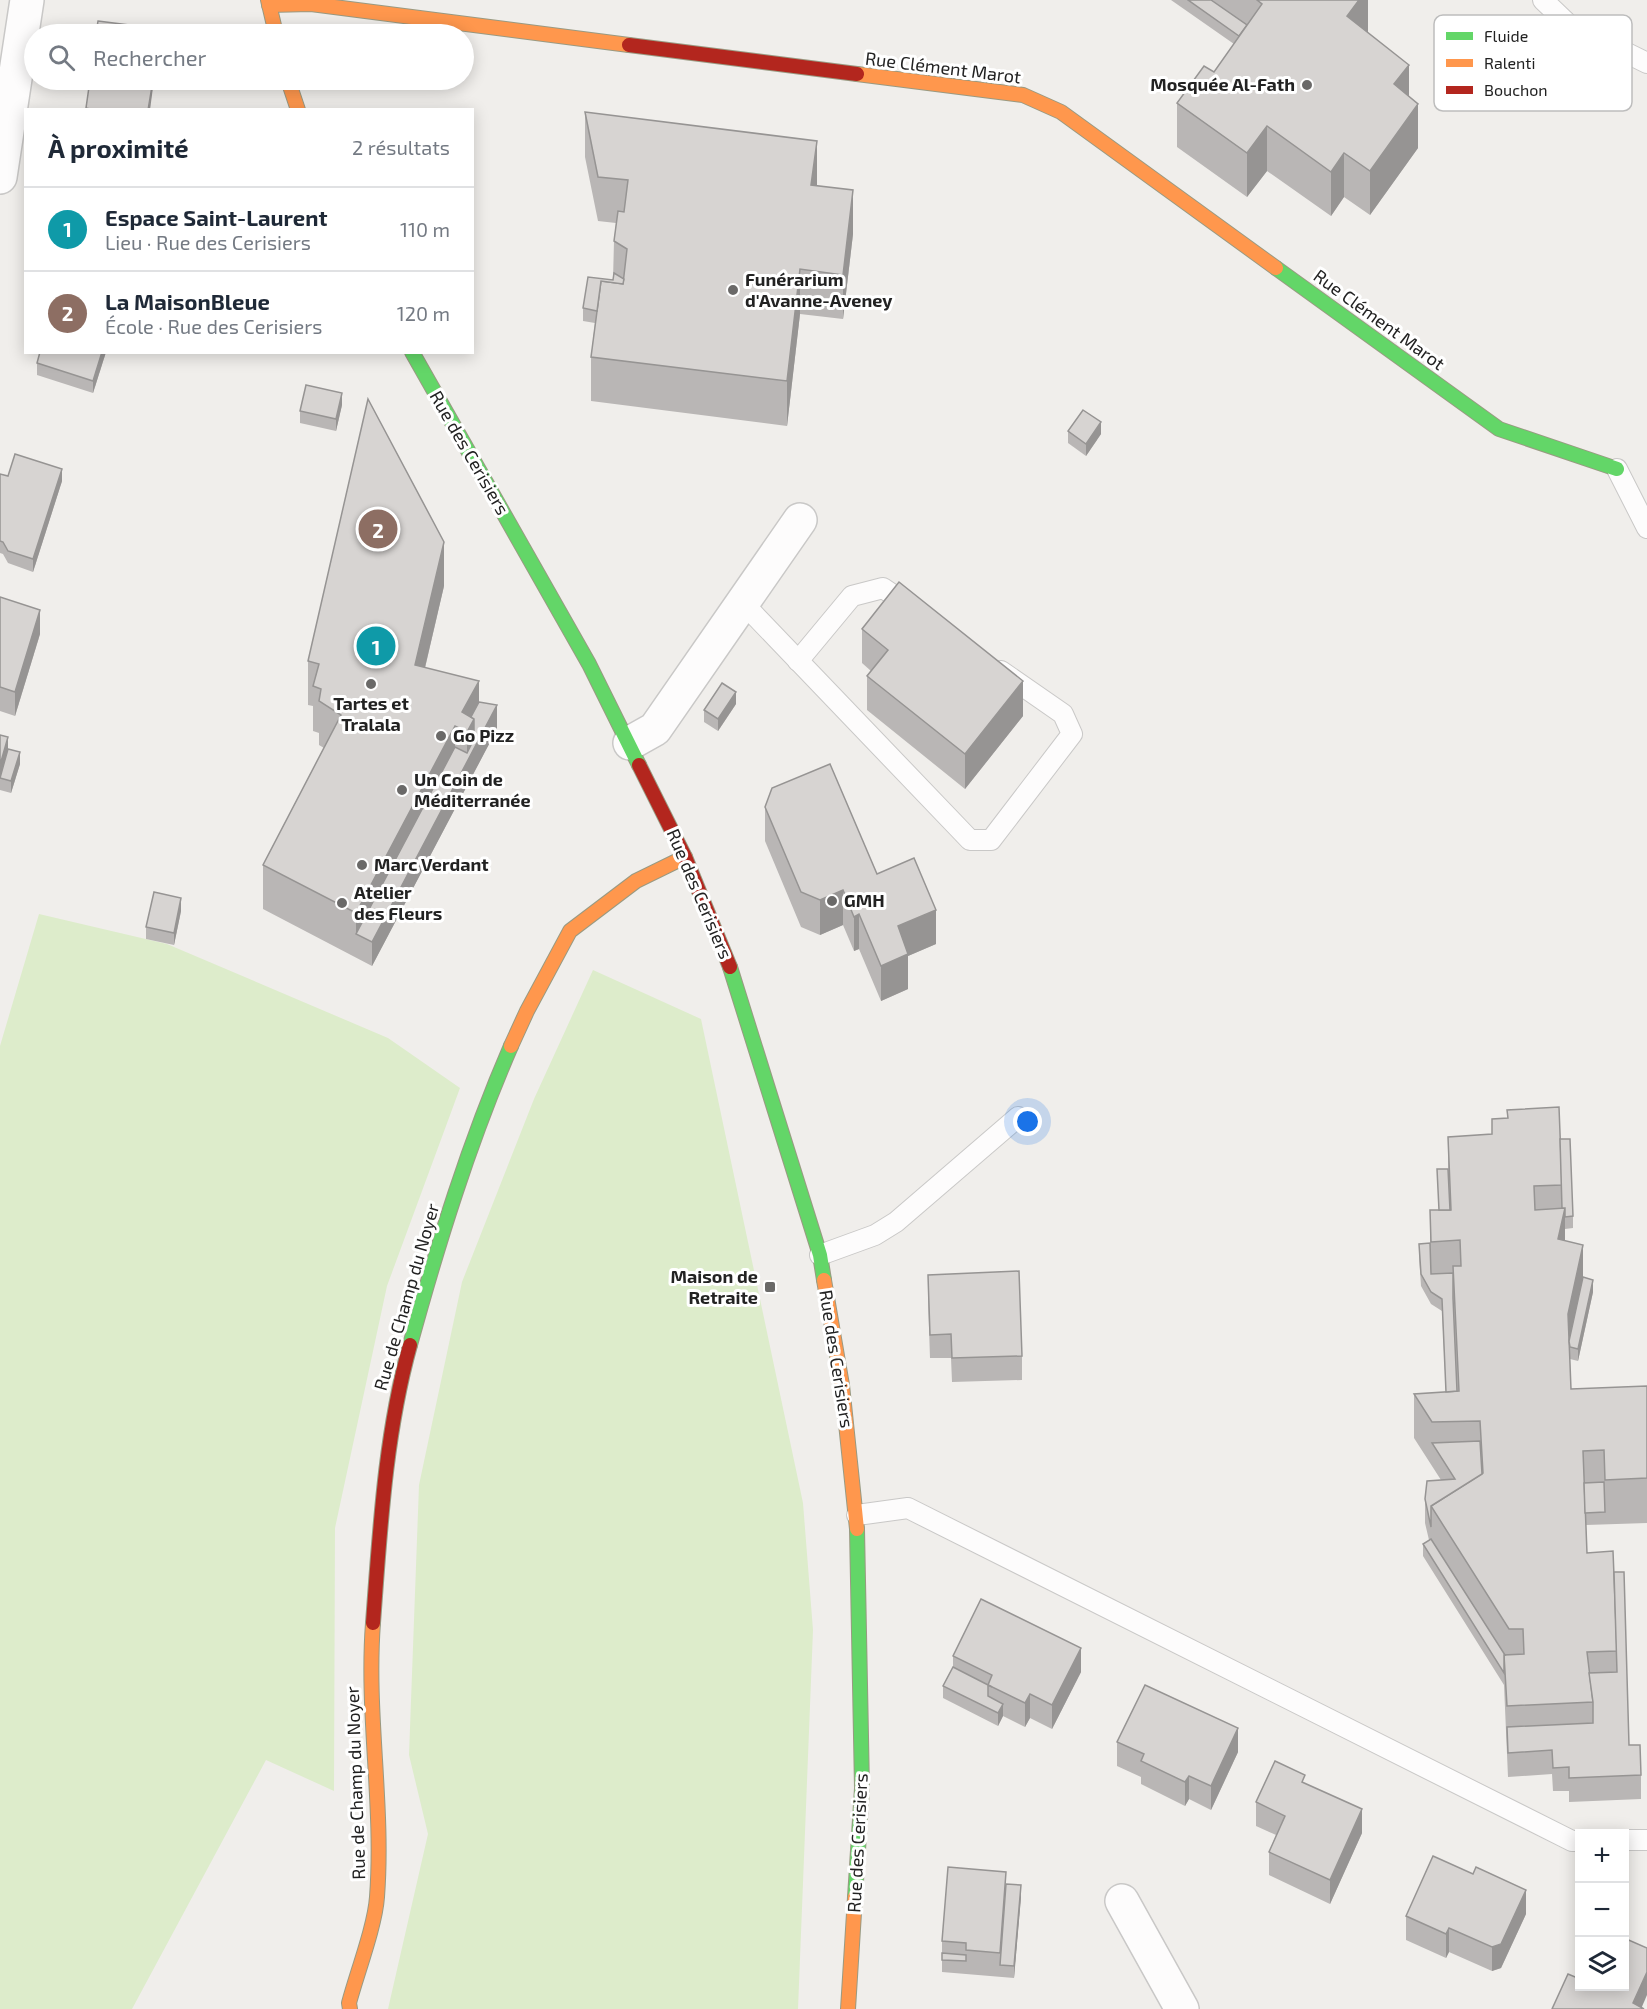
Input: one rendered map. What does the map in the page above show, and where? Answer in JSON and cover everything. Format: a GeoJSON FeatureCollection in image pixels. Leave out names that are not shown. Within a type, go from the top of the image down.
{"type":"FeatureCollection","features":[{"type":"Feature","properties":{"kind":"street"},"geometry":{"type":"LineString","coordinates":[[0,177],[27,0]]}},
{"type":"Feature","properties":{"kind":"street"},"geometry":{"type":"LineString","coordinates":[[269,3],[274,24]]}},
{"type":"Feature","properties":{"kind":"street","name":"Rue Clément Marot"},"geometry":{"type":"LineString","coordinates":[[269,3],[311,4],[467,24]]}},
{"type":"Feature","properties":{"kind":"street","name":"Rue Clément Marot"},"geometry":{"type":"LineString","coordinates":[[474,25],[1023,95],[1061,112],[1499,429],[1617,469]]}},
{"type":"Feature","properties":{"kind":"street"},"geometry":{"type":"LineString","coordinates":[[291,90],[297,108]]}},
{"type":"Feature","properties":{"kind":"street","name":"Rue des Cerisiers"},"geometry":{"type":"LineString","coordinates":[[413,354],[583,654],[630,743],[685,857],[730,967],[820,1255],[842,1385],[857,1515],[862,1788],[848,2009]]}},
{"type":"Feature","properties":{"kind":"street"},"geometry":{"type":"LineString","coordinates":[[630,743],[655,729],[800,520]]}},
{"type":"Feature","properties":{"kind":"street","name":"Rue de Champ du Noyer"},"geometry":{"type":"LineString","coordinates":[[350,2009],[349,2002],[377,1899],[378,1819],[370,1664],[380,1526],[398,1389],[440,1238],[490,1095],[527,1011],[570,931],[636,881],[685,857]]}},
{"type":"Feature","properties":{"kind":"street"},"geometry":{"type":"LineString","coordinates":[[1122,1900],[1182,2009]]}},
{"type":"Feature","properties":{"kind":"lane"},"geometry":{"type":"LineString","coordinates":[[1543,0],[1559,15]]}},
{"type":"Feature","properties":{"kind":"lane"},"geometry":{"type":"LineString","coordinates":[[1632,56],[1647,63]]}},
{"type":"Feature","properties":{"kind":"lane"},"geometry":{"type":"LineString","coordinates":[[1617,469],[1647,528]]}},
{"type":"Feature","properties":{"kind":"lane"},"geometry":{"type":"LineString","coordinates":[[798,661],[852,596],[883,588],[931,621]]}},
{"type":"Feature","properties":{"kind":"lane"},"geometry":{"type":"LineString","coordinates":[[742,602],[970,840],[991,840],[1071,734],[1063,714],[987,661]]}},
{"type":"Feature","properties":{"kind":"lane"},"geometry":{"type":"LineString","coordinates":[[820,1255],[875,1234],[896,1222],[1017,1117]]}},
{"type":"Feature","properties":{"kind":"lane"},"geometry":{"type":"LineString","coordinates":[[857,1515],[908,1508],[1575,1841]]}},
{"type":"Feature","properties":{"kind":"lane"},"geometry":{"type":"LineString","coordinates":[[1629,1840],[1647,1840]]}},
{"type":"Feature","properties":{"kind":"green space"},"geometry":{"type":"Polygon","coordinates":[[[39,914],[167,944],[388,1038],[460,1088],[387,1286],[335,1528],[334,1791],[266,1760],[132,2009],[0,2009],[0,1046],[39,914]]]}},
{"type":"Feature","properties":{"kind":"green space"},"geometry":{"type":"Polygon","coordinates":[[[593,970],[701,1019],[803,1503],[813,1630],[798,2009],[388,2009],[428,1834],[409,1755],[419,1485],[462,1282],[534,1099],[593,970]]]}},
{"type":"Feature","properties":{"kind":"building"},"geometry":{"type":"Polygon","coordinates":[[[1188,0],[1211,0],[1247,25],[1239,36],[1188,0]]]}},
{"type":"Feature","properties":{"kind":"building","name":"Mosquée Al-Fath"},"geometry":{"type":"Polygon","coordinates":[[[1257,0],[1359,0],[1347,16],[1409,65],[1394,84],[1418,104],[1370,171],[1344,153],[1331,172],[1267,126],[1247,153],[1177,103],[1204,66],[1214,72],[1262,4],[1257,0]]]}},
{"type":"Feature","properties":{"kind":"building"},"geometry":{"type":"Polygon","coordinates":[[[98,21],[121,24],[98,24],[98,21]]]}},
{"type":"Feature","properties":{"kind":"building"},"geometry":{"type":"Polygon","coordinates":[[[89,90],[151,90],[148,108],[86,108],[89,90]]]}},
{"type":"Feature","properties":{"kind":"building","name":"Funérarium d'Avanne-Aveney"},"geometry":{"type":"Polygon","coordinates":[[[585,112],[817,141],[811,185],[853,190],[843,275],[800,269],[787,381],[591,357],[601,281],[623,284],[627,249],[614,241],[618,211],[624,212],[628,180],[598,177],[585,112]]]}},
{"type":"Feature","properties":{"kind":"building"},"geometry":{"type":"Polygon","coordinates":[[[614,273],[624,279],[623,284],[601,281],[597,311],[583,308],[588,277],[613,280],[614,273]]]}},
{"type":"Feature","properties":{"kind":"building"},"geometry":{"type":"Polygon","coordinates":[[[39,354],[101,354],[93,381],[37,363],[39,354]]]}},
{"type":"Feature","properties":{"kind":"building"},"geometry":{"type":"Polygon","coordinates":[[[306,385],[342,393],[336,419],[300,411],[306,385]]]}},
{"type":"Feature","properties":{"kind":"building"},"geometry":{"type":"Polygon","coordinates":[[[368,399],[444,542],[415,665],[479,681],[462,712],[474,719],[467,732],[455,726],[356,913],[263,865],[341,715],[319,701],[321,689],[313,686],[319,664],[308,661],[368,399]]]}},
{"type":"Feature","properties":{"kind":"building"},"geometry":{"type":"Polygon","coordinates":[[[1083,410],[1101,422],[1086,444],[1068,431],[1083,410]]]}},
{"type":"Feature","properties":{"kind":"building"},"geometry":{"type":"Polygon","coordinates":[[[15,454],[62,469],[33,559],[8,551],[0,541],[0,474],[8,476],[15,454]]]}},
{"type":"Feature","properties":{"kind":"building"},"geometry":{"type":"Polygon","coordinates":[[[899,582],[1023,681],[965,754],[867,676],[888,650],[862,629],[899,582]]]}},
{"type":"Feature","properties":{"kind":"building"},"geometry":{"type":"Polygon","coordinates":[[[0,597],[40,610],[15,692],[0,687],[0,597]]]}},
{"type":"Feature","properties":{"kind":"building"},"geometry":{"type":"Polygon","coordinates":[[[722,683],[736,692],[718,719],[704,710],[722,683]]]}},
{"type":"Feature","properties":{"kind":"building"},"geometry":{"type":"Polygon","coordinates":[[[479,702],[497,705],[372,942],[356,934],[455,747],[467,753],[474,739],[474,719],[471,717],[479,702]]]}},
{"type":"Feature","properties":{"kind":"building"},"geometry":{"type":"Polygon","coordinates":[[[0,735],[8,737],[0,765],[0,735]]]}},
{"type":"Feature","properties":{"kind":"building"},"geometry":{"type":"Polygon","coordinates":[[[8,749],[20,752],[11,781],[0,778],[8,749]]]}},
{"type":"Feature","properties":{"kind":"building","name":"GMH"},"geometry":{"type":"Polygon","coordinates":[[[830,764],[877,874],[914,858],[936,910],[898,926],[908,954],[881,966],[859,914],[854,917],[843,890],[820,900],[801,892],[765,807],[772,788],[830,764]]]}},
{"type":"Feature","properties":{"kind":"building"},"geometry":{"type":"Polygon","coordinates":[[[154,892],[181,898],[174,933],[146,927],[154,892]]]}},
{"type":"Feature","properties":{"kind":"building"},"geometry":{"type":"Polygon","coordinates":[[[1559,1107],[1562,1185],[1534,1186],[1535,1210],[1565,1208],[1558,1239],[1583,1245],[1568,1314],[1571,1389],[1647,1386],[1647,1478],[1605,1480],[1604,1450],[1583,1451],[1587,1553],[1613,1551],[1617,1651],[1587,1652],[1593,1702],[1507,1706],[1504,1655],[1524,1654],[1523,1629],[1509,1629],[1431,1506],[1483,1473],[1480,1421],[1432,1422],[1414,1394],[1459,1391],[1453,1266],[1461,1266],[1460,1240],[1431,1242],[1430,1210],[1451,1210],[1448,1137],[1492,1134],[1492,1119],[1508,1118],[1507,1110],[1559,1107]]]}},
{"type":"Feature","properties":{"kind":"building"},"geometry":{"type":"Polygon","coordinates":[[[1560,1139],[1570,1139],[1573,1216],[1565,1217],[1565,1208],[1562,1208],[1560,1139]]]}},
{"type":"Feature","properties":{"kind":"building"},"geometry":{"type":"Polygon","coordinates":[[[1437,1169],[1448,1169],[1450,1210],[1439,1210],[1437,1169]]]}},
{"type":"Feature","properties":{"kind":"building"},"geometry":{"type":"Polygon","coordinates":[[[1430,1243],[1431,1274],[1453,1273],[1457,1391],[1446,1392],[1442,1299],[1431,1292],[1421,1274],[1419,1244],[1430,1243]]]}},
{"type":"Feature","properties":{"kind":"building"},"geometry":{"type":"Polygon","coordinates":[[[1019,1271],[1022,1356],[952,1358],[951,1334],[930,1335],[928,1275],[1019,1271]]]}},
{"type":"Feature","properties":{"kind":"building"},"geometry":{"type":"Polygon","coordinates":[[[1583,1277],[1593,1280],[1578,1349],[1570,1347],[1569,1341],[1583,1277]]]}},
{"type":"Feature","properties":{"kind":"building"},"geometry":{"type":"Polygon","coordinates":[[[1480,1441],[1482,1474],[1431,1506],[1431,1527],[1425,1499],[1427,1481],[1455,1479],[1432,1443],[1480,1441]]]}},
{"type":"Feature","properties":{"kind":"building"},"geometry":{"type":"Polygon","coordinates":[[[1604,1482],[1605,1512],[1585,1513],[1584,1483],[1604,1482]]]}},
{"type":"Feature","properties":{"kind":"building"},"geometry":{"type":"Polygon","coordinates":[[[1431,1539],[1505,1655],[1504,1673],[1423,1544],[1431,1539]]]}},
{"type":"Feature","properties":{"kind":"building"},"geometry":{"type":"Polygon","coordinates":[[[1614,1572],[1624,1572],[1629,1745],[1640,1745],[1641,1775],[1569,1778],[1569,1767],[1553,1768],[1552,1750],[1508,1753],[1507,1727],[1593,1723],[1589,1673],[1617,1672],[1614,1572]]]}},
{"type":"Feature","properties":{"kind":"building"},"geometry":{"type":"Polygon","coordinates":[[[981,1599],[1081,1648],[1052,1705],[1030,1694],[1025,1703],[988,1685],[992,1675],[953,1656],[981,1599]]]}},
{"type":"Feature","properties":{"kind":"building"},"geometry":{"type":"Polygon","coordinates":[[[953,1667],[992,1687],[988,1685],[988,1696],[1003,1704],[998,1713],[943,1686],[953,1667]]]}},
{"type":"Feature","properties":{"kind":"building"},"geometry":{"type":"Polygon","coordinates":[[[1145,1685],[1238,1728],[1211,1786],[1189,1776],[1185,1782],[1141,1761],[1144,1754],[1117,1742],[1145,1685]]]}},
{"type":"Feature","properties":{"kind":"building"},"geometry":{"type":"Polygon","coordinates":[[[1275,1761],[1305,1775],[1302,1782],[1362,1809],[1330,1880],[1269,1852],[1285,1816],[1256,1802],[1275,1761]]]}},
{"type":"Feature","properties":{"kind":"building"},"geometry":{"type":"Polygon","coordinates":[[[1433,1856],[1473,1874],[1476,1867],[1526,1890],[1501,1944],[1492,1947],[1449,1928],[1446,1934],[1406,1916],[1433,1856]]]}},
{"type":"Feature","properties":{"kind":"building"},"geometry":{"type":"Polygon","coordinates":[[[948,1867],[1006,1872],[1000,1953],[966,1950],[966,1943],[942,1941],[948,1867]]]}},
{"type":"Feature","properties":{"kind":"building"},"geometry":{"type":"Polygon","coordinates":[[[1006,1884],[1021,1885],[1014,1966],[1000,1965],[1006,1884]]]}},
{"type":"Feature","properties":{"kind":"building"},"geometry":{"type":"Polygon","coordinates":[[[1629,1940],[1647,1948],[1647,1972],[1633,2003],[1644,2009],[1552,2009],[1568,1974],[1575,1977],[1575,1991],[1629,1991],[1629,1940]]]}},
{"type":"Feature","properties":{"kind":"building"},"geometry":{"type":"Polygon","coordinates":[[[942,1953],[966,1955],[966,1961],[942,1960],[942,1953]]]}},
{"type":"Feature","properties":{"kind":"traffic: fast"},"geometry":{"type":"LineString","coordinates":[[1276,268],[1499,429],[1617,469]]}},
{"type":"Feature","properties":{"kind":"traffic: fast"},"geometry":{"type":"LineString","coordinates":[[413,354],[589,664],[639,765]]}},
{"type":"Feature","properties":{"kind":"traffic: fast"},"geometry":{"type":"LineString","coordinates":[[730,967],[820,1255],[824,1280]]}},
{"type":"Feature","properties":{"kind":"traffic: fast"},"geometry":{"type":"LineString","coordinates":[[410,1345],[455,1194],[481,1119],[511,1046]]}},
{"type":"Feature","properties":{"kind":"traffic: fast"},"geometry":{"type":"LineString","coordinates":[[855,1897],[862,1788],[857,1529]]}},
{"type":"Feature","properties":{"kind":"traffic: slow"},"geometry":{"type":"LineString","coordinates":[[268,0],[274,24]]}},
{"type":"Feature","properties":{"kind":"traffic: slow"},"geometry":{"type":"LineString","coordinates":[[269,5],[311,4],[466,24]]}},
{"type":"Feature","properties":{"kind":"traffic: slow"},"geometry":{"type":"LineString","coordinates":[[474,25],[629,45]]}},
{"type":"Feature","properties":{"kind":"traffic: slow"},"geometry":{"type":"LineString","coordinates":[[857,74],[1023,95],[1061,112],[1276,268]]}},
{"type":"Feature","properties":{"kind":"traffic: slow"},"geometry":{"type":"LineString","coordinates":[[291,90],[297,108]]}},
{"type":"Feature","properties":{"kind":"traffic: slow"},"geometry":{"type":"LineString","coordinates":[[511,1046],[570,931],[636,881],[685,857]]}},
{"type":"Feature","properties":{"kind":"traffic: slow"},"geometry":{"type":"LineString","coordinates":[[824,1280],[842,1385],[857,1529]]}},
{"type":"Feature","properties":{"kind":"traffic: slow"},"geometry":{"type":"LineString","coordinates":[[350,2009],[349,2003],[376,1909],[377,1897],[379,1863],[371,1657],[373,1623]]}},
{"type":"Feature","properties":{"kind":"traffic: slow"},"geometry":{"type":"LineString","coordinates":[[848,2009],[855,1897]]}},
{"type":"Feature","properties":{"kind":"traffic: jam"},"geometry":{"type":"LineString","coordinates":[[629,45],[857,74]]}},
{"type":"Feature","properties":{"kind":"traffic: jam"},"geometry":{"type":"LineString","coordinates":[[639,765],[685,857],[730,967]]}},
{"type":"Feature","properties":{"kind":"traffic: jam"},"geometry":{"type":"LineString","coordinates":[[373,1623],[389,1448],[410,1345]]}},
{"type":"Feature","properties":{"kind":"place","name":"Mosquée Al-Fath"},"geometry":{"type":"Point","coordinates":[1307,85]}},
{"type":"Feature","properties":{"kind":"place","name":"Funérarium d'Avanne-Aveney"},"geometry":{"type":"Point","coordinates":[733,290]}},
{"type":"Feature","properties":{"kind":"place","name":"La MaisonBleue"},"geometry":{"type":"Point","coordinates":[378,529]}},
{"type":"Feature","properties":{"kind":"place","name":"Espace Saint-Laurent"},"geometry":{"type":"Point","coordinates":[376,646]}},
{"type":"Feature","properties":{"kind":"place","name":"Tartes et Tralala"},"geometry":{"type":"Point","coordinates":[371,684]}},
{"type":"Feature","properties":{"kind":"place","name":"Go Pizz"},"geometry":{"type":"Point","coordinates":[441,736]}},
{"type":"Feature","properties":{"kind":"place","name":"Un Coin de Méditerranée"},"geometry":{"type":"Point","coordinates":[402,790]}},
{"type":"Feature","properties":{"kind":"place","name":"Marc Verdant"},"geometry":{"type":"Point","coordinates":[362,865]}},
{"type":"Feature","properties":{"kind":"place","name":"GMH"},"geometry":{"type":"Point","coordinates":[832,901]}},
{"type":"Feature","properties":{"kind":"place","name":"Atelier des Fleurs"},"geometry":{"type":"Point","coordinates":[342,903]}},
{"type":"Feature","properties":{"kind":"place","name":"Maison de Retraite"},"geometry":{"type":"Point","coordinates":[770,1287]}}]}
